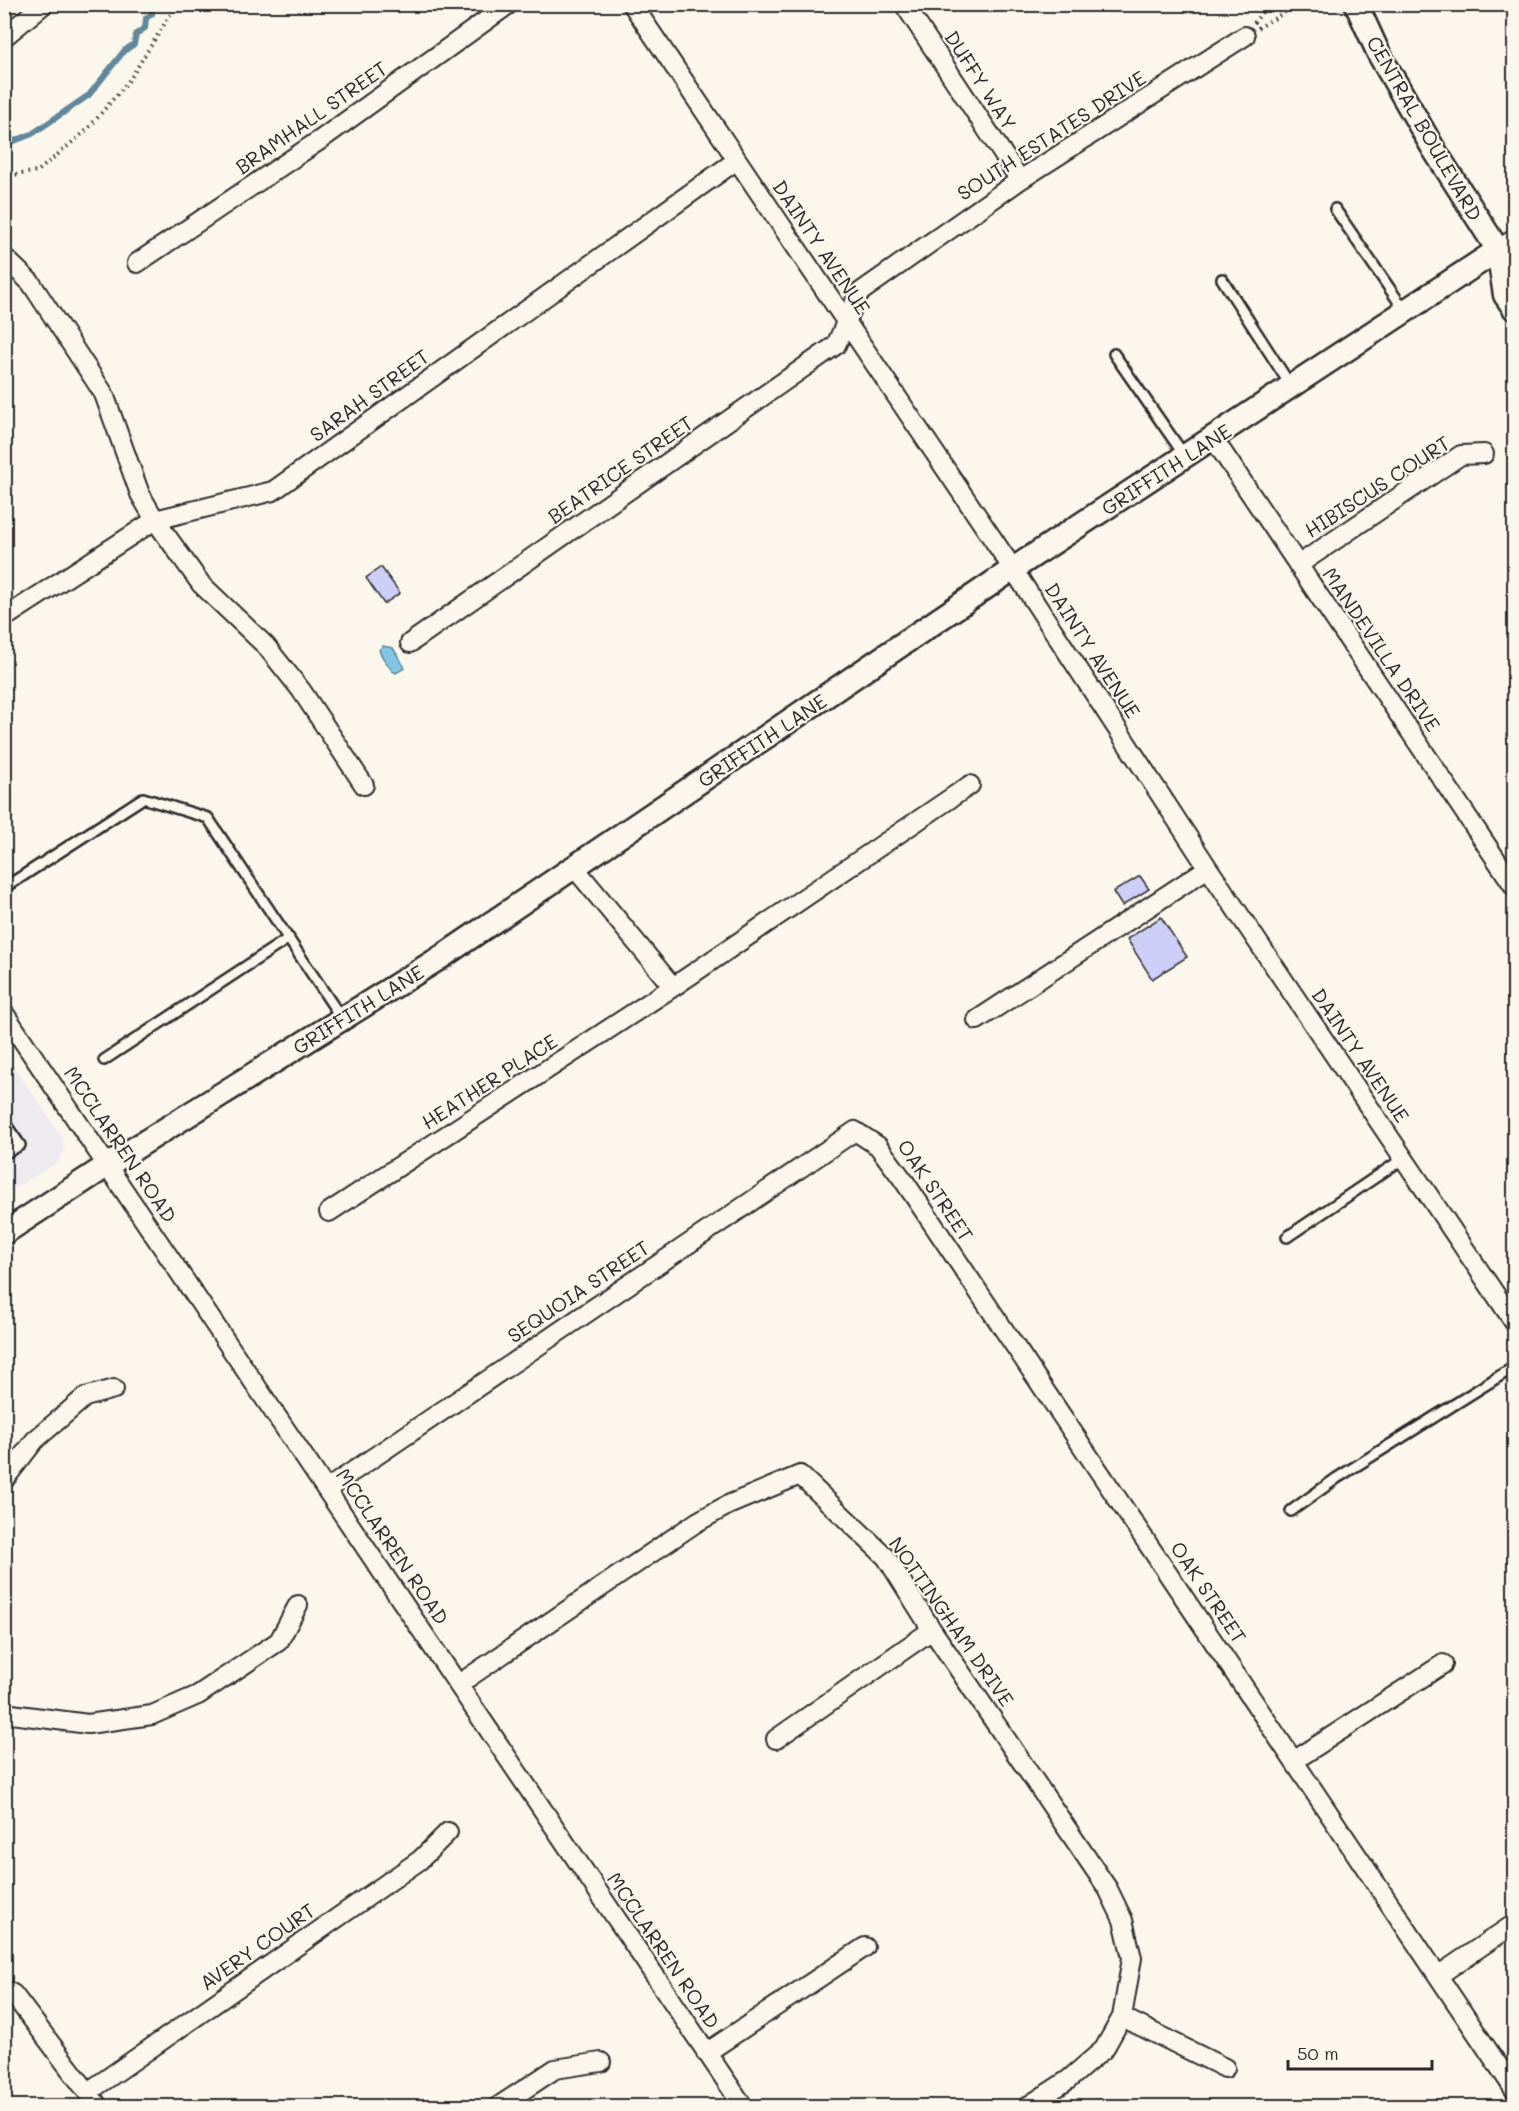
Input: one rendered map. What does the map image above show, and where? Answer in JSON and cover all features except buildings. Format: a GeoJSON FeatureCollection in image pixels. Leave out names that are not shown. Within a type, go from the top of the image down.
{"type":"FeatureCollection","features":[{"type":"Feature","properties":{"kind":"street"},"geometry":{"type":"LineString","coordinates":[[4,37],[44,4]]}},
{"type":"Feature","properties":{"kind":"street","name":"BRAMHALL STREET"},"geometry":{"type":"LineString","coordinates":[[137,263],[320,140],[509,4]]}},
{"type":"Feature","properties":{"kind":"street","name":"DAINTY AVENUE"},"geometry":{"type":"LineString","coordinates":[[632,4],[1013,569],[1208,868],[1515,1322]]}},
{"type":"Feature","properties":{"kind":"street","name":"DUFFY WAY"},"geometry":{"type":"LineString","coordinates":[[904,4],[1020,180]]}},
{"type":"Feature","properties":{"kind":"street","name":"CENTRAL BOULEVARD"},"geometry":{"type":"LineString","coordinates":[[1356,4],[1379,54],[1433,148],[1509,250],[1505,295],[1515,308]]}},
{"type":"Feature","properties":{"kind":"street","name":"SOUTH ESTATES DRIVE"},"geometry":{"type":"LineString","coordinates":[[845,322],[859,293],[1020,180],[1245,36]]}},
{"type":"Feature","properties":{"kind":"street","name":"SARAH STREET"},"geometry":{"type":"LineString","coordinates":[[4,618],[155,520],[273,491],[737,160]]}},
{"type":"Feature","properties":{"kind":"street","name":"GRIFFITH LANE"},"geometry":{"type":"LineString","coordinates":[[4,1233],[108,1165],[443,956],[1013,569],[1405,311],[1509,250]]}},
{"type":"Feature","properties":{"kind":"street"},"geometry":{"type":"LineString","coordinates":[[4,257],[31,283],[104,394],[140,494],[155,520],[201,584],[266,646],[301,690],[364,785]]}},
{"type":"Feature","properties":{"kind":"street","name":"BEATRICE STREET"},"geometry":{"type":"LineString","coordinates":[[410,643],[836,345],[845,322]]}},
{"type":"Feature","properties":{"kind":"street","name":"MANDEVILLA DRIVE"},"geometry":{"type":"LineString","coordinates":[[1213,438],[1515,886]]}},
{"type":"Feature","properties":{"kind":"street","name":"HIBISCUS COURT"},"geometry":{"type":"LineString","coordinates":[[1298,565],[1461,454],[1484,454]]}},
{"type":"Feature","properties":{"kind":"street","name":"HEATHER PLACE"},"geometry":{"type":"LineString","coordinates":[[329,1212],[673,987],[970,785]]}},
{"type":"Feature","properties":{"kind":"street"},"geometry":{"type":"LineString","coordinates":[[574,867],[673,987]]}},
{"type":"Feature","properties":{"kind":"street"},"geometry":{"type":"LineString","coordinates":[[977,1020],[1208,868]]}},
{"type":"Feature","properties":{"kind":"street","name":"MCCLARREN ROAD"},"geometry":{"type":"LineString","coordinates":[[4,1013],[743,2106]]}},
{"type":"Feature","properties":{"kind":"street","name":"SEQUOIA STREET"},"geometry":{"type":"LineString","coordinates":[[327,1489],[855,1131]]}},
{"type":"Feature","properties":{"kind":"street","name":"OAK STREET"},"geometry":{"type":"LineString","coordinates":[[855,1131],[878,1146],[897,1173],[1515,2088]]}},
{"type":"Feature","properties":{"kind":"street"},"geometry":{"type":"LineString","coordinates":[[4,1480],[35,1440],[85,1397],[114,1389]]}},
{"type":"Feature","properties":{"kind":"street","name":"NOTTINGHAM DRIVE"},"geometry":{"type":"LineString","coordinates":[[459,1684],[697,1521],[728,1505],[800,1475],[886,1557],[932,1630],[1108,1889],[1123,1920],[1132,1958],[1122,2017],[1104,2049],[1068,2080],[1028,2106]]}},
{"type":"Feature","properties":{"kind":"street"},"geometry":{"type":"LineString","coordinates":[[4,1713],[88,1724],[152,1715],[198,1695],[279,1641],[298,1605]]}},
{"type":"Feature","properties":{"kind":"street"},"geometry":{"type":"LineString","coordinates":[[776,1739],[932,1630]]}},
{"type":"Feature","properties":{"kind":"street"},"geometry":{"type":"LineString","coordinates":[[1295,1760],[1443,1664]]}},
{"type":"Feature","properties":{"kind":"street","name":"AVERY COURT"},"geometry":{"type":"LineString","coordinates":[[93,2099],[420,1860],[448,1832]]}},
{"type":"Feature","properties":{"kind":"street"},"geometry":{"type":"LineString","coordinates":[[1439,1975],[1515,1924]]}},
{"type":"Feature","properties":{"kind":"street"},"geometry":{"type":"LineString","coordinates":[[706,2053],[865,1947]]}},
{"type":"Feature","properties":{"kind":"street"},"geometry":{"type":"LineString","coordinates":[[4,1989],[13,1994],[93,2099]]}},
{"type":"Feature","properties":{"kind":"street"},"geometry":{"type":"LineString","coordinates":[[1122,2017],[1225,2068]]}},
{"type":"Feature","properties":{"kind":"street"},"geometry":{"type":"LineString","coordinates":[[499,2106],[555,2069],[601,2062]]}},
{"type":"Feature","properties":{"kind":"lane"},"geometry":{"type":"LineString","coordinates":[[1335,209],[1405,311]]}},
{"type":"Feature","properties":{"kind":"lane"},"geometry":{"type":"LineString","coordinates":[[1222,279],[1291,387]]}},
{"type":"Feature","properties":{"kind":"lane"},"geometry":{"type":"LineString","coordinates":[[1114,354],[1185,457]]}},
{"type":"Feature","properties":{"kind":"lane"},"geometry":{"type":"LineString","coordinates":[[4,888],[143,798],[208,818],[342,1019]]}},
{"type":"Feature","properties":{"kind":"lane"},"geometry":{"type":"LineString","coordinates":[[104,1060],[289,938]]}},
{"type":"Feature","properties":{"kind":"lane"},"geometry":{"type":"LineString","coordinates":[[4,1122],[20,1145],[4,1154]]}},
{"type":"Feature","properties":{"kind":"lane"},"geometry":{"type":"LineString","coordinates":[[1287,1237],[1404,1158]]}},
{"type":"Feature","properties":{"kind":"lane"},"geometry":{"type":"LineString","coordinates":[[1290,1511],[1337,1478],[1515,1367]]}},
{"type":"Feature","properties":{"kind":"path"},"geometry":{"type":"LineString","coordinates":[[4,177],[38,171],[88,129],[130,79],[177,4]]}},
{"type":"Feature","properties":{"kind":"path"},"geometry":{"type":"LineString","coordinates":[[1245,36],[1299,4]]}},
{"type":"Feature","properties":{"kind":"shaded area"},"geometry":{"type":"Polygon","coordinates":[[[4,1052],[63,1138],[64,1151],[58,1162],[5,1194],[4,1052]]]}},
{"type":"Feature","properties":{"kind":"water"},"geometry":{"type":"Polygon","coordinates":[[[383,646],[393,648],[405,668],[396,673],[392,671],[379,650],[383,646]]]}},
{"type":"Feature","properties":{"kind":"waterway"},"geometry":{"type":"LineString","coordinates":[[4,145],[32,134],[89,95],[124,51],[134,44],[136,34],[145,28],[146,18],[152,14],[154,4]]}}]}
